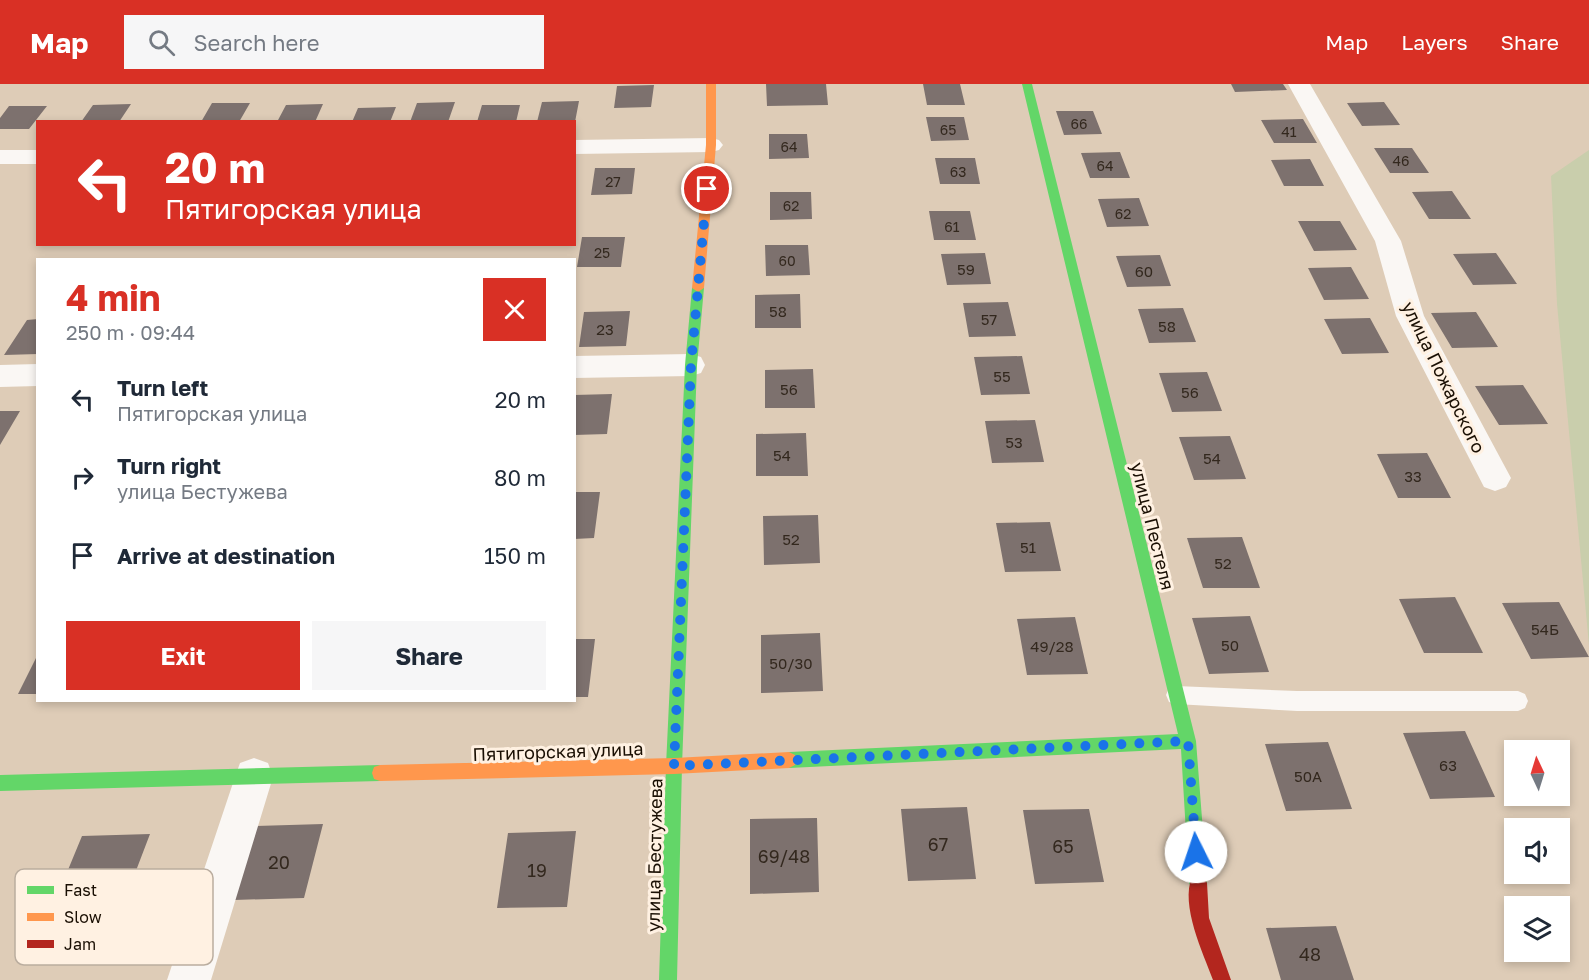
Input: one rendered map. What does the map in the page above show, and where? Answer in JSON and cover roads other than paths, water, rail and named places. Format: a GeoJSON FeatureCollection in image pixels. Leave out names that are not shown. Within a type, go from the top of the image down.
{"type":"FeatureCollection","features":[{"type":"Feature","properties":{"kind":"street","name":"улица Бестужева"},"geometry":{"type":"LineString","coordinates":[[668,980],[674,766],[691,365],[711,145],[711,84]]}},
{"type":"Feature","properties":{"kind":"street","name":"улица Пестеля"},"geometry":{"type":"LineString","coordinates":[[1027,84],[1188,741],[1200,918],[1222,980]]}},
{"type":"Feature","properties":{"kind":"street","name":"улица Пожарского"},"geometry":{"type":"LineString","coordinates":[[1299,84],[1388,241],[1410,316],[1495,478]]}},
{"type":"Feature","properties":{"kind":"street"},"geometry":{"type":"LineString","coordinates":[[576,147],[711,145]]}},
{"type":"Feature","properties":{"kind":"street"},"geometry":{"type":"LineString","coordinates":[[0,157],[36,157]]}},
{"type":"Feature","properties":{"kind":"street"},"geometry":{"type":"LineString","coordinates":[[576,367],[691,365]]}},
{"type":"Feature","properties":{"kind":"street"},"geometry":{"type":"LineString","coordinates":[[0,376],[36,375]]}},
{"type":"Feature","properties":{"kind":"street","name":"Пятигорская улица"},"geometry":{"type":"LineString","coordinates":[[0,783],[674,766],[1188,741]]}},
{"type":"Feature","properties":{"kind":"street"},"geometry":{"type":"LineString","coordinates":[[213,906],[255,777]]}},
{"type":"Feature","properties":{"kind":"street"},"geometry":{"type":"LineString","coordinates":[[189,980],[194,965]]}},
{"type":"Feature","properties":{"kind":"lane"},"geometry":{"type":"LineString","coordinates":[[1176,695],[1297,701],[1518,702]]}}]}
